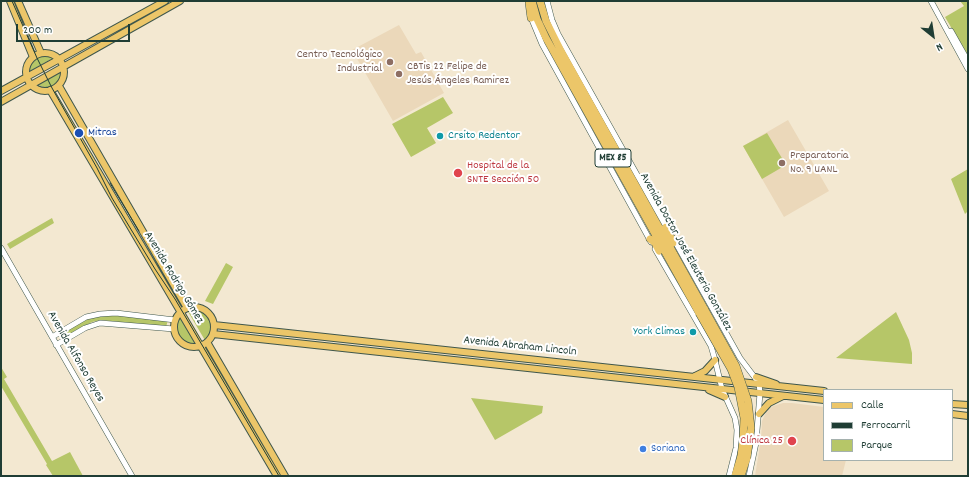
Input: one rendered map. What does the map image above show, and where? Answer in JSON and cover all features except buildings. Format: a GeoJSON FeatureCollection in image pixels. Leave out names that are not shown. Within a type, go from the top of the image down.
{"type":"FeatureCollection","features":[{"type":"Feature","properties":{"kind":"highway"},"geometry":{"type":"LineString","coordinates":[[529,1],[531,18]]}},
{"type":"Feature","properties":{"kind":"highway","name":"Avenida Doctor José Eleuterio González"},"geometry":{"type":"LineString","coordinates":[[532,1],[546,38],[674,270],[702,311]]}},
{"type":"Feature","properties":{"kind":"highway","name":"Avenida Doctor José Eleuterio González"},"geometry":{"type":"LineString","coordinates":[[540,1],[546,21],[558,45],[686,274],[702,311],[731,369],[738,387],[744,418],[744,457]]}},
{"type":"Feature","properties":{"kind":"highway"},"geometry":{"type":"LineString","coordinates":[[544,1],[552,20]]}},
{"type":"Feature","properties":{"kind":"highway"},"geometry":{"type":"LineString","coordinates":[[666,227],[684,264],[686,274]]}},
{"type":"Feature","properties":{"kind":"highway"},"geometry":{"type":"LineString","coordinates":[[650,239],[655,243],[668,265],[674,270]]}},
{"type":"Feature","properties":{"kind":"highway","name":"MEX 85"},"geometry":{"type":"LineString","coordinates":[[735,476],[744,457]]}},
{"type":"Feature","properties":{"kind":"highway","name":"MEX 85"},"geometry":{"type":"LineString","coordinates":[[741,476],[744,457]]}},
{"type":"Feature","properties":{"kind":"main road"},"geometry":{"type":"LineString","coordinates":[[10,1],[33,57]]}},
{"type":"Feature","properties":{"kind":"main road"},"geometry":{"type":"LineString","coordinates":[[18,1],[41,53]]}},
{"type":"Feature","properties":{"kind":"main road"},"geometry":{"type":"LineString","coordinates":[[1,91],[165,1]]}},
{"type":"Feature","properties":{"kind":"main road"},"geometry":{"type":"LineString","coordinates":[[1,102],[180,1]]}},
{"type":"Feature","properties":{"kind":"main road"},"geometry":{"type":"LineString","coordinates":[[41,53],[52,53],[60,59],[64,67],[64,77],[59,86],[50,90],[39,90],[31,85],[27,78],[26,70],[29,62],[33,57],[41,53]]}},
{"type":"Feature","properties":{"kind":"main road"},"geometry":{"type":"LineString","coordinates":[[69,54],[68,58],[73,62]]}},
{"type":"Feature","properties":{"kind":"main road","name":"Avenida Rodrigo Gómez"},"geometry":{"type":"LineString","coordinates":[[59,86],[187,308]]}},
{"type":"Feature","properties":{"kind":"main road","name":"Avenida Rodrigo Gómez"},"geometry":{"type":"LineString","coordinates":[[50,90],[277,476]]}},
{"type":"Feature","properties":{"kind":"main road"},"geometry":{"type":"LineString","coordinates":[[196,307],[204,310],[211,316],[214,325],[213,334],[207,342],[201,346],[195,347],[185,345],[178,339],[174,330],[175,320],[180,312],[187,308],[196,307]]}},
{"type":"Feature","properties":{"kind":"main road","name":"Avenida Abraham Lincoln"},"geometry":{"type":"LineString","coordinates":[[214,325],[823,392]]}},
{"type":"Feature","properties":{"kind":"main road"},"geometry":{"type":"LineString","coordinates":[[213,334],[823,400]]}},
{"type":"Feature","properties":{"kind":"main road"},"geometry":{"type":"LineString","coordinates":[[207,342],[285,476]]}},
{"type":"Feature","properties":{"kind":"main road"},"geometry":{"type":"LineString","coordinates":[[692,377],[705,371],[716,360]]}},
{"type":"Feature","properties":{"kind":"main road"},"geometry":{"type":"LineString","coordinates":[[665,383],[668,380],[669,374]]}},
{"type":"Feature","properties":{"kind":"main road"},"geometry":{"type":"LineString","coordinates":[[676,384],[674,379],[677,375]]}},
{"type":"Feature","properties":{"kind":"main road"},"geometry":{"type":"LineString","coordinates":[[756,378],[783,387]]}},
{"type":"Feature","properties":{"kind":"main road"},"geometry":{"type":"LineString","coordinates":[[704,387],[725,397]]}},
{"type":"Feature","properties":{"kind":"main road"},"geometry":{"type":"LineString","coordinates":[[759,414],[769,403],[783,396]]}},
{"type":"Feature","properties":{"kind":"main road"},"geometry":{"type":"LineString","coordinates":[[953,404],[968,405]]}},
{"type":"Feature","properties":{"kind":"main road"},"geometry":{"type":"LineString","coordinates":[[953,414],[968,416]]}},
{"type":"Feature","properties":{"kind":"street"},"geometry":{"type":"LineString","coordinates":[[526,1],[531,18],[542,44],[708,341],[716,360],[722,389],[735,418],[737,430],[736,448],[729,476]]}},
{"type":"Feature","properties":{"kind":"street"},"geometry":{"type":"LineString","coordinates":[[547,1],[552,20],[578,70],[740,358],[760,385],[756,443],[749,476]]}},
{"type":"Feature","properties":{"kind":"street"},"geometry":{"type":"LineString","coordinates":[[931,1],[968,69]]}},
{"type":"Feature","properties":{"kind":"street"},"geometry":{"type":"LineString","coordinates":[[934,1],[968,61]]}},
{"type":"Feature","properties":{"kind":"street","name":"Avenida Alfonso Reyes"},"geometry":{"type":"LineString","coordinates":[[1,248],[132,476]]}},
{"type":"Feature","properties":{"kind":"street"},"geometry":{"type":"LineString","coordinates":[[52,337],[86,317],[100,314],[116,313],[175,320]]}},
{"type":"Feature","properties":{"kind":"street"},"geometry":{"type":"LineString","coordinates":[[56,345],[90,326],[106,323],[174,330]]}},
{"type":"Feature","properties":{"kind":"shaded area","name":"CBTis 22 Felipe de Jesús Ángeles Ramirez"},"geometry":{"type":"Polygon","coordinates":[[[399,25],[416,54],[421,52],[444,93],[393,121],[352,50],[399,25]]]}},
{"type":"Feature","properties":{"kind":"shaded area","name":"Preparatoria No. 9 UANL"},"geometry":{"type":"Polygon","coordinates":[[[788,120],[829,191],[784,217],[743,146],[788,120]]]}},
{"type":"Feature","properties":{"kind":"shaded area","name":"Clínica 25"},"geometry":{"type":"Polygon","coordinates":[[[783,403],[792,403],[823,407],[823,461],[846,461],[842,476],[755,476],[761,439],[762,421],[766,412],[773,406],[783,403]]]}},
{"type":"Feature","properties":{"kind":"green space"},"geometry":{"type":"Polygon","coordinates":[[[960,1],[968,1],[968,56],[945,17],[964,6],[960,1]]]}},
{"type":"Feature","properties":{"kind":"green space"},"geometry":{"type":"Polygon","coordinates":[[[44,54],[55,57],[28,72],[31,61],[34,58],[44,54]]]}},
{"type":"Feature","properties":{"kind":"green space"},"geometry":{"type":"Polygon","coordinates":[[[63,70],[60,79],[55,85],[47,88],[37,85],[63,70]]]}},
{"type":"Feature","properties":{"kind":"green space"},"geometry":{"type":"Polygon","coordinates":[[[443,97],[453,113],[427,128],[436,143],[411,157],[392,124],[443,97]]]}},
{"type":"Feature","properties":{"kind":"green space"},"geometry":{"type":"Polygon","coordinates":[[[767,133],[786,165],[762,179],[743,146],[767,133]]]}},
{"type":"Feature","properties":{"kind":"green space"},"geometry":{"type":"Polygon","coordinates":[[[968,169],[968,211],[965,214],[951,179],[968,169]]]}},
{"type":"Feature","properties":{"kind":"green space"},"geometry":{"type":"Polygon","coordinates":[[[52,218],[54,223],[10,249],[7,244],[52,218]]]}},
{"type":"Feature","properties":{"kind":"green space"},"geometry":{"type":"Polygon","coordinates":[[[226,263],[233,267],[213,304],[205,301],[226,263]]]}},
{"type":"Feature","properties":{"kind":"green space"},"geometry":{"type":"Polygon","coordinates":[[[187,310],[201,311],[210,320],[212,332],[206,342],[187,310]]]}},
{"type":"Feature","properties":{"kind":"green space"},"geometry":{"type":"Polygon","coordinates":[[[896,312],[909,340],[912,353],[912,364],[836,358],[896,312]]]}},
{"type":"Feature","properties":{"kind":"green space"},"geometry":{"type":"Polygon","coordinates":[[[116,314],[168,320],[166,327],[101,320],[92,322],[61,339],[58,334],[88,318],[116,314]]]}},
{"type":"Feature","properties":{"kind":"green space"},"geometry":{"type":"Polygon","coordinates":[[[180,316],[197,344],[186,344],[177,335],[176,325],[180,316]]]}},
{"type":"Feature","properties":{"kind":"green space"},"geometry":{"type":"Polygon","coordinates":[[[1,367],[7,377],[4,379],[52,461],[70,452],[83,476],[53,476],[1,386],[1,367]]]}},
{"type":"Feature","properties":{"kind":"green space"},"geometry":{"type":"Polygon","coordinates":[[[471,398],[543,406],[542,413],[495,440],[471,398]]]}},
{"type":"Feature","properties":{"kind":"railway"},"geometry":{"type":"LineString","coordinates":[[12,1],[52,88],[112,198],[175,299],[279,476]]}},
{"type":"Feature","properties":{"kind":"railway"},"geometry":{"type":"LineString","coordinates":[[110,183],[139,231]]}},
{"type":"Feature","properties":{"kind":"place","name":"Centro Tecnológico Industrial"},"geometry":{"type":"Point","coordinates":[390,62]}},
{"type":"Feature","properties":{"kind":"place","name":"CBTis 22 Felipe de Jesús Ángeles Ramirez"},"geometry":{"type":"Point","coordinates":[399,74]}},
{"type":"Feature","properties":{"kind":"place","name":"Mitras"},"geometry":{"type":"Point","coordinates":[79,133]}},
{"type":"Feature","properties":{"kind":"place","name":"Crsito Redentor"},"geometry":{"type":"Point","coordinates":[440,136]}},
{"type":"Feature","properties":{"kind":"place","name":"Preparatoria No. 9 UANL"},"geometry":{"type":"Point","coordinates":[782,163]}},
{"type":"Feature","properties":{"kind":"place","name":"Hospital de la SNTE Sección 50"},"geometry":{"type":"Point","coordinates":[458,173]}},
{"type":"Feature","properties":{"kind":"place","name":"York Climas"},"geometry":{"type":"Point","coordinates":[693,332]}},
{"type":"Feature","properties":{"kind":"place","name":"Clínica 25"},"geometry":{"type":"Point","coordinates":[792,441]}},
{"type":"Feature","properties":{"kind":"place","name":"Soriana"},"geometry":{"type":"Point","coordinates":[643,449]}}]}
